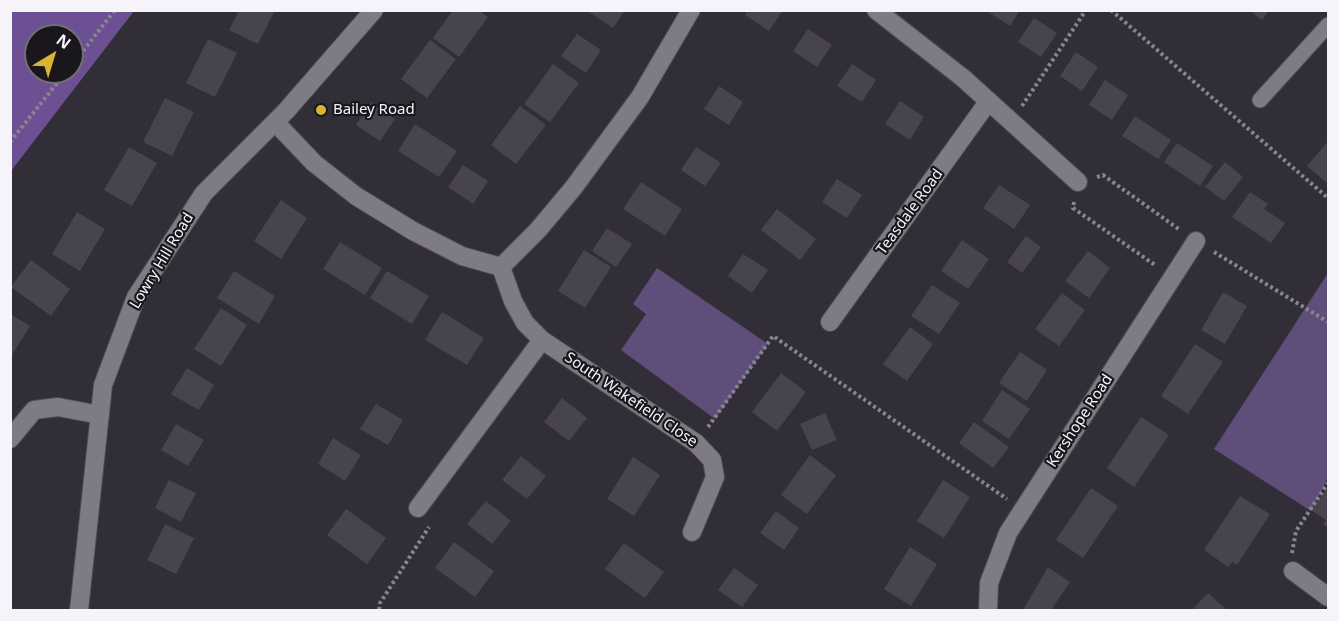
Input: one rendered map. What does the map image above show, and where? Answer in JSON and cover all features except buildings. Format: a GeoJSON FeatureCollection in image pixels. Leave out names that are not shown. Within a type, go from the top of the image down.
{"type":"FeatureCollection","features":[{"type":"Feature","properties":{"kind":"street","name":"Lowry Hill Road"},"geometry":{"type":"LineString","coordinates":[[79,610],[103,385],[136,297],[204,192],[275,122],[374,10]]}},
{"type":"Feature","properties":{"kind":"street"},"geometry":{"type":"LineString","coordinates":[[275,122],[314,163],[356,196],[413,231],[462,256],[501,267],[538,230],[574,187],[640,97],[691,10]]}},
{"type":"Feature","properties":{"kind":"street"},"geometry":{"type":"LineString","coordinates":[[876,10],[963,78],[1078,182]]}},
{"type":"Feature","properties":{"kind":"street","name":"Teasdale Road"},"geometry":{"type":"LineString","coordinates":[[830,322],[988,102]]}},
{"type":"Feature","properties":{"kind":"street","name":"Kershope Road"},"geometry":{"type":"LineString","coordinates":[[988,610],[989,583],[1008,533],[1196,241]]}},
{"type":"Feature","properties":{"kind":"street","name":"South Wakefield Close"},"geometry":{"type":"LineString","coordinates":[[501,267],[513,302],[525,323],[542,340],[696,443],[712,460],[715,477],[692,532]]}},
{"type":"Feature","properties":{"kind":"street"},"geometry":{"type":"LineString","coordinates":[[418,508],[542,340]]}},
{"type":"Feature","properties":{"kind":"street"},"geometry":{"type":"LineString","coordinates":[[10,440],[34,410],[58,407],[100,415]]}},
{"type":"Feature","properties":{"kind":"street"},"geometry":{"type":"LineString","coordinates":[[1293,571],[1329,597]]}},
{"type":"Feature","properties":{"kind":"lane"},"geometry":{"type":"LineString","coordinates":[[1260,100],[1329,25]]}},
{"type":"Feature","properties":{"kind":"path"},"geometry":{"type":"LineString","coordinates":[[84,49],[115,10]]}},
{"type":"Feature","properties":{"kind":"path"},"geometry":{"type":"LineString","coordinates":[[1012,121],[1086,10]]}},
{"type":"Feature","properties":{"kind":"path"},"geometry":{"type":"LineString","coordinates":[[1111,10],[1329,198]]}},
{"type":"Feature","properties":{"kind":"path"},"geometry":{"type":"LineString","coordinates":[[10,142],[56,84]]}},
{"type":"Feature","properties":{"kind":"path"},"geometry":{"type":"LineString","coordinates":[[1172,277],[1073,208],[1078,182],[1103,175],[1196,241],[1329,322]]}},
{"type":"Feature","properties":{"kind":"path"},"geometry":{"type":"LineString","coordinates":[[696,443],[773,336],[1023,510]]}},
{"type":"Feature","properties":{"kind":"path"},"geometry":{"type":"LineString","coordinates":[[1293,571],[1291,558],[1296,531],[1329,483]]}},
{"type":"Feature","properties":{"kind":"path"},"geometry":{"type":"LineString","coordinates":[[379,610],[380,603],[432,522],[418,508]]}},
{"type":"Feature","properties":{"kind":"shaded area"},"geometry":{"type":"Polygon","coordinates":[[[10,11],[134,11],[84,76],[84,24],[24,24],[24,84],[78,84],[11,171],[10,11]]]}},
{"type":"Feature","properties":{"kind":"shaded area"},"geometry":{"type":"Polygon","coordinates":[[[657,268],[768,344],[715,419],[621,350],[646,314],[633,304],[657,268]]]}},
{"type":"Feature","properties":{"kind":"shaded area"},"geometry":{"type":"Polygon","coordinates":[[[1328,273],[1328,478],[1311,511],[1214,449],[1328,273]]]}},
{"type":"Feature","properties":{"kind":"place","name":"Bailey Road"},"geometry":{"type":"Point","coordinates":[321,110]}}]}
